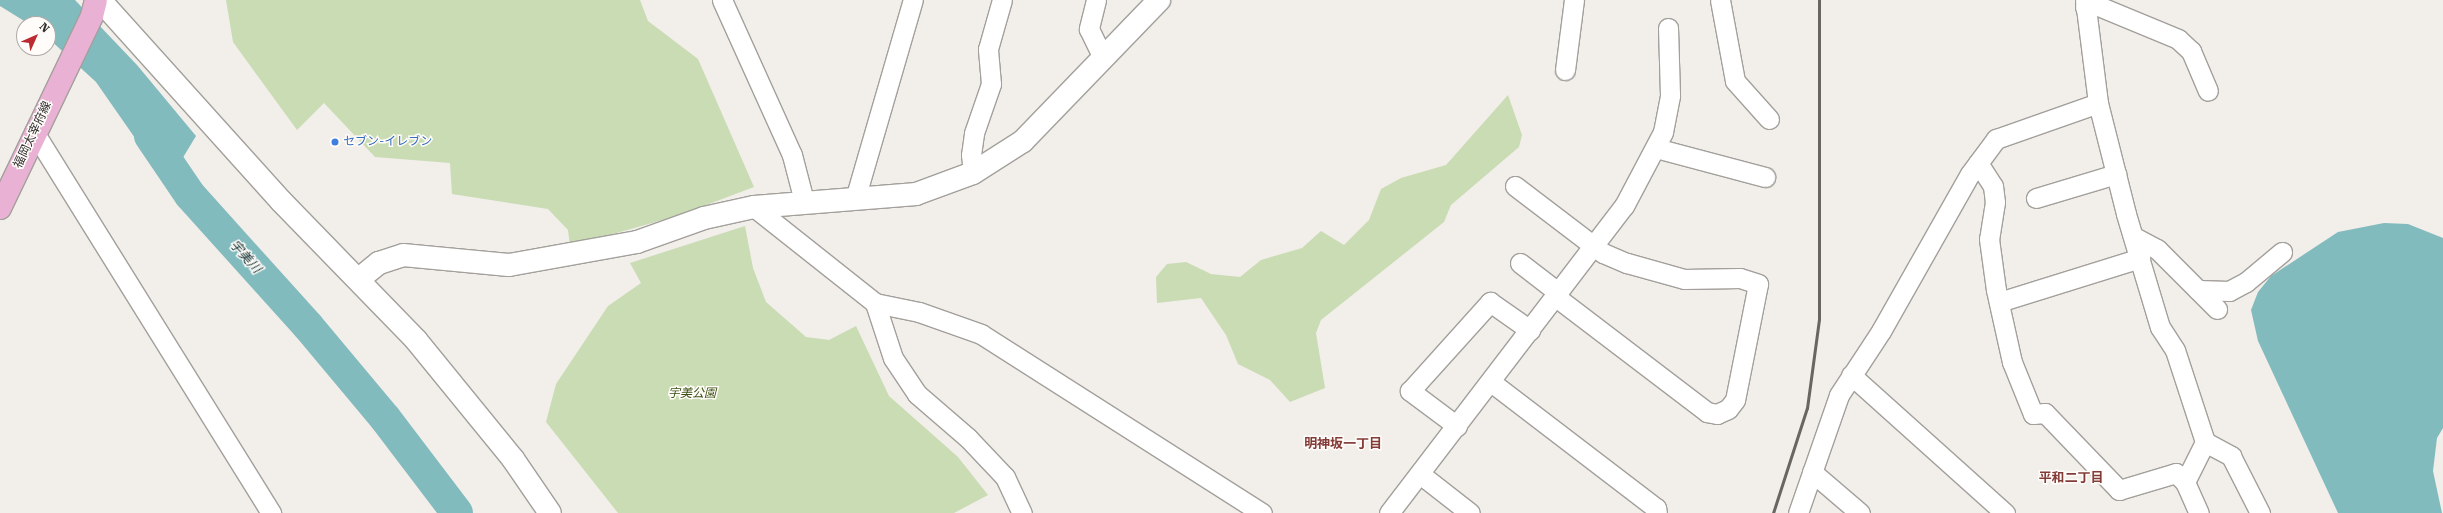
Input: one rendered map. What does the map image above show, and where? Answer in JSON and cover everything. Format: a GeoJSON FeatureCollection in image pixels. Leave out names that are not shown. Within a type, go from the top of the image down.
{"type":"FeatureCollection","features":[{"type":"Feature","properties":{"kind":"main road","name":"福岡太宰府線"},"geometry":{"type":"LineString","coordinates":[[0,208],[34,132],[96,5]]}},
{"type":"Feature","properties":{"kind":"street"},"geometry":{"type":"LineString","coordinates":[[722,0],[792,155],[804,201]]}},
{"type":"Feature","properties":{"kind":"street"},"geometry":{"type":"LineString","coordinates":[[855,199],[914,0]]}},
{"type":"Feature","properties":{"kind":"street"},"geometry":{"type":"LineString","coordinates":[[973,173],[970,155],[974,133],[991,84],[988,49],[1002,0]]}},
{"type":"Feature","properties":{"kind":"street"},"geometry":{"type":"LineString","coordinates":[[1096,0],[1089,29],[1102,56]]}},
{"type":"Feature","properties":{"kind":"street"},"geometry":{"type":"LineString","coordinates":[[359,279],[379,263],[403,255],[509,265],[554,260],[637,242],[704,218],[754,207],[804,201],[916,194],[973,173],[1023,141],[1102,56],[1159,0]]}},
{"type":"Feature","properties":{"kind":"street"},"geometry":{"type":"LineString","coordinates":[[1565,70],[1574,0]]}},
{"type":"Feature","properties":{"kind":"street"},"geometry":{"type":"LineString","coordinates":[[1720,0],[1735,81],[1769,119]]}},
{"type":"Feature","properties":{"kind":"street"},"geometry":{"type":"LineString","coordinates":[[2208,91],[2191,50],[2178,39],[2096,5],[2085,3],[2098,103],[2116,174],[2160,327],[2175,350],[2205,442],[2231,456],[2260,513]]}},
{"type":"Feature","properties":{"kind":"street"},"geometry":{"type":"LineString","coordinates":[[96,5],[281,201],[359,279],[416,340],[513,458],[550,513]]}},
{"type":"Feature","properties":{"kind":"street"},"geometry":{"type":"LineString","coordinates":[[1390,513],[1624,206],[1656,148],[1663,132],[1670,95],[1668,28]]}},
{"type":"Feature","properties":{"kind":"street"},"geometry":{"type":"LineString","coordinates":[[1798,513],[1839,395],[1881,331],[1978,163],[1996,139],[2098,103]]}},
{"type":"Feature","properties":{"kind":"street"},"geometry":{"type":"LineString","coordinates":[[34,132],[271,513]]}},
{"type":"Feature","properties":{"kind":"street"},"geometry":{"type":"LineString","coordinates":[[1656,148],[1765,177]]}},
{"type":"Feature","properties":{"kind":"street"},"geometry":{"type":"LineString","coordinates":[[1978,163],[1993,186],[1995,202],[1989,239],[1999,302],[2012,362],[2033,414],[2045,413],[2119,490],[2176,473],[2185,482],[2199,513]]}},
{"type":"Feature","properties":{"kind":"street"},"geometry":{"type":"LineString","coordinates":[[2036,198],[2116,174]]}},
{"type":"Feature","properties":{"kind":"street"},"geometry":{"type":"LineString","coordinates":[[1515,186],[1594,246],[1627,263],[1684,279],[1740,278],[1758,284],[1735,400],[1728,409],[1717,414],[1707,412],[1557,295],[1520,263]]}},
{"type":"Feature","properties":{"kind":"street"},"geometry":{"type":"LineString","coordinates":[[754,207],[875,303],[925,314],[981,334],[1262,513]]}},
{"type":"Feature","properties":{"kind":"street"},"geometry":{"type":"LineString","coordinates":[[2134,237],[2157,249],[2217,309]]}},
{"type":"Feature","properties":{"kind":"street"},"geometry":{"type":"LineString","coordinates":[[2198,290],[2229,290],[2246,282],[2282,252]]}},
{"type":"Feature","properties":{"kind":"street"},"geometry":{"type":"LineString","coordinates":[[1999,302],[2140,258]]}},
{"type":"Feature","properties":{"kind":"street"},"geometry":{"type":"LineString","coordinates":[[1457,426],[1410,391],[1490,302],[1530,330]]}},
{"type":"Feature","properties":{"kind":"street"},"geometry":{"type":"LineString","coordinates":[[875,303],[893,358],[917,394],[968,438],[1005,477],[1022,513]]}},
{"type":"Feature","properties":{"kind":"street"},"geometry":{"type":"LineString","coordinates":[[1851,375],[2002,512]]}},
{"type":"Feature","properties":{"kind":"street"},"geometry":{"type":"LineString","coordinates":[[1491,382],[1656,508],[1658,513]]}},
{"type":"Feature","properties":{"kind":"street"},"geometry":{"type":"LineString","coordinates":[[2185,482],[2205,442]]}},
{"type":"Feature","properties":{"kind":"street"},"geometry":{"type":"LineString","coordinates":[[1812,472],[1860,513]]}},
{"type":"Feature","properties":{"kind":"street"},"geometry":{"type":"LineString","coordinates":[[1420,474],[1470,513]]}},
{"type":"Feature","properties":{"kind":"green space"},"geometry":{"type":"Polygon","coordinates":[[[226,0],[640,0],[648,21],[698,59],[754,187],[677,216],[570,246],[568,230],[548,209],[452,194],[450,163],[375,157],[324,103],[297,130],[233,42],[226,0]]]}},
{"type":"Feature","properties":{"kind":"green space"},"geometry":{"type":"Polygon","coordinates":[[[1508,95],[1522,135],[1519,147],[1451,205],[1444,222],[1321,320],[1316,333],[1325,388],[1290,402],[1270,380],[1238,364],[1226,335],[1201,298],[1157,303],[1156,277],[1167,264],[1186,262],[1211,274],[1240,277],[1261,260],[1302,248],[1321,231],[1344,245],[1369,220],[1381,189],[1401,178],[1446,165],[1508,95]]]}},
{"type":"Feature","properties":{"kind":"green space","name":"宇美公園"},"geometry":{"type":"Polygon","coordinates":[[[745,226],[753,268],[766,302],[806,337],[829,340],[856,326],[889,396],[958,457],[988,495],[954,513],[618,513],[546,422],[556,384],[608,306],[641,283],[630,263],[745,226]]]}},
{"type":"Feature","properties":{"kind":"water"},"geometry":{"type":"Polygon","coordinates":[[[0,0],[75,0],[137,65],[196,136],[167,184],[96,82],[56,45],[56,16],[16,16],[0,6],[0,0]]]}},
{"type":"Feature","properties":{"kind":"water"},"geometry":{"type":"Polygon","coordinates":[[[2384,223],[2408,224],[2443,238],[2443,428],[2437,438],[2433,471],[2442,513],[2338,513],[2258,341],[2251,310],[2258,292],[2271,276],[2338,232],[2384,223]]]}},
{"type":"Feature","properties":{"kind":"waterway","name":"宇美川"},"geometry":{"type":"LineString","coordinates":[[150,136],[190,195],[308,326],[385,418],[457,513]]}},
{"type":"Feature","properties":{"kind":"railway"},"geometry":{"type":"LineString","coordinates":[[1773,513],[1807,408],[1819,319],[1819,0]]}},
{"type":"Feature","properties":{"kind":"place","name":"セブン-イレブン"},"geometry":{"type":"Point","coordinates":[335,142]}},
{"type":"Feature","properties":{"kind":"district","name":"明神坂一丁目"},"geometry":{"type":"Point","coordinates":[1343,444]}},
{"type":"Feature","properties":{"kind":"district","name":"平和二丁目"},"geometry":{"type":"Point","coordinates":[2071,478]}}]}
